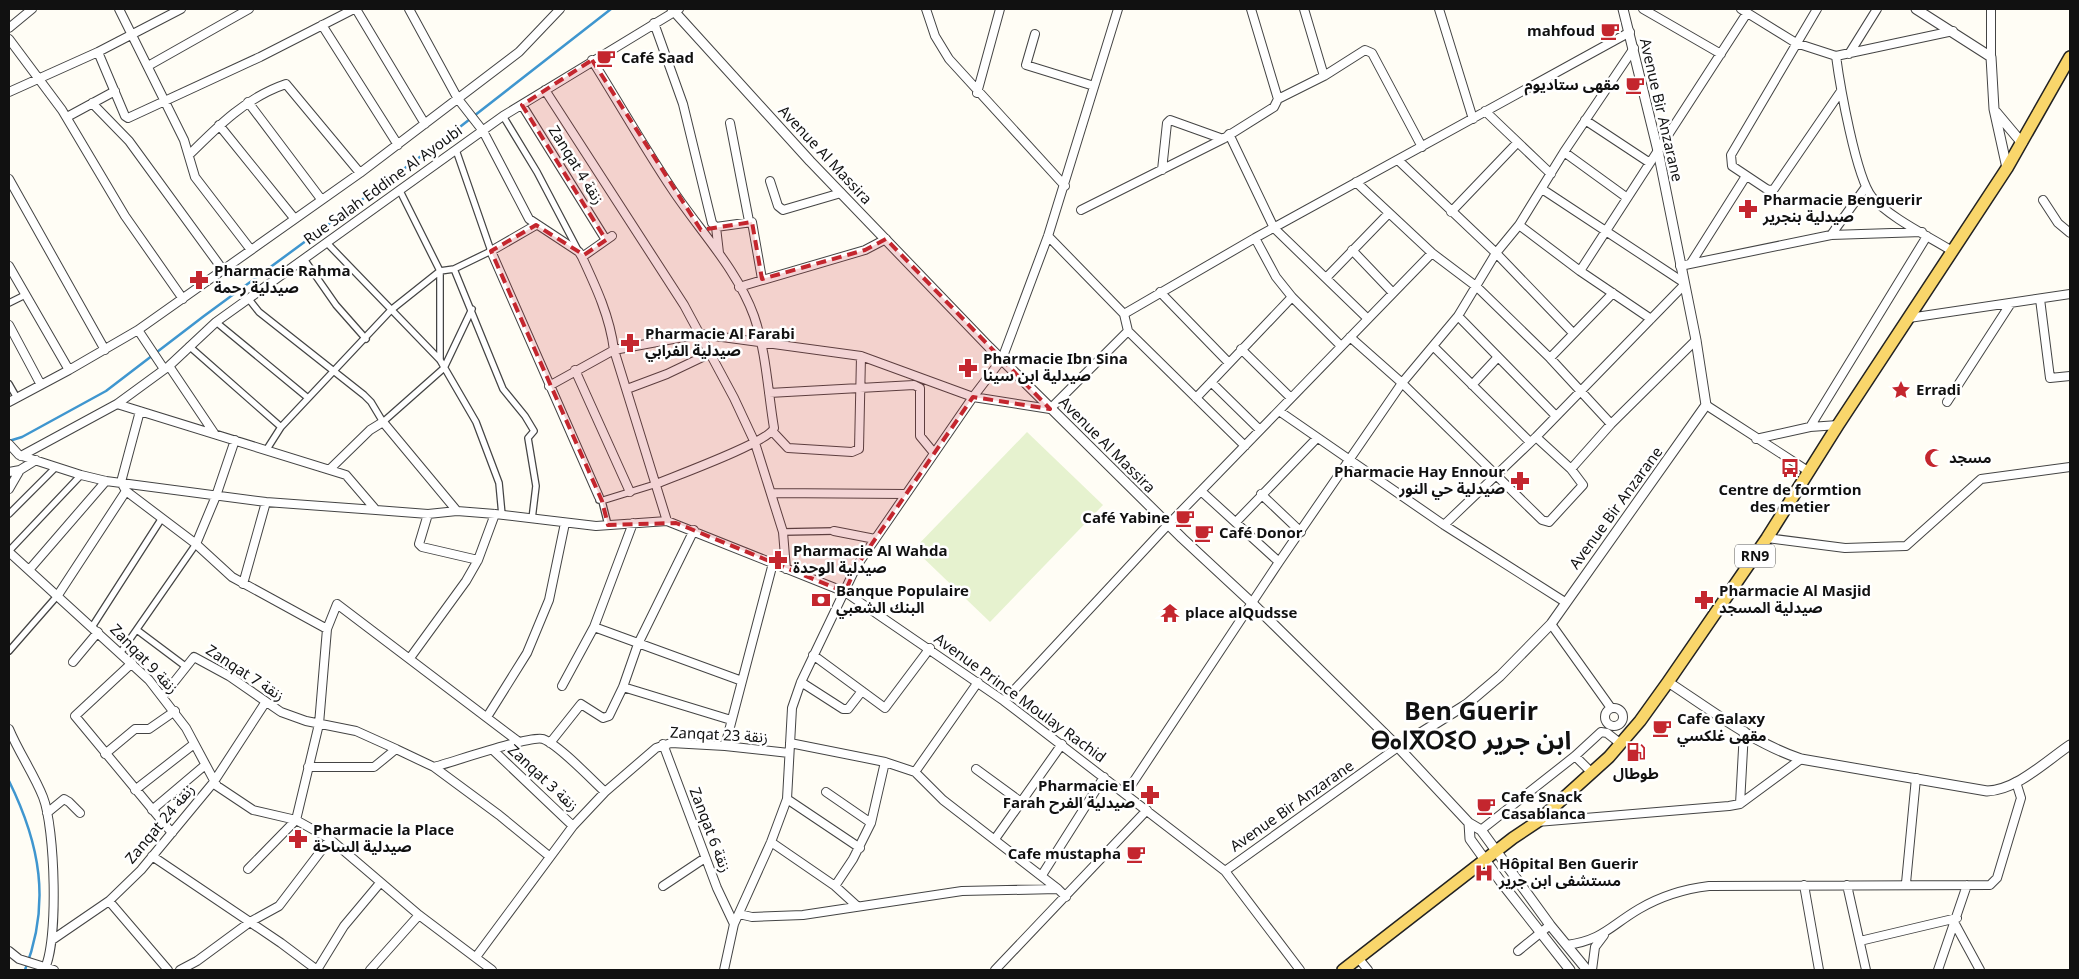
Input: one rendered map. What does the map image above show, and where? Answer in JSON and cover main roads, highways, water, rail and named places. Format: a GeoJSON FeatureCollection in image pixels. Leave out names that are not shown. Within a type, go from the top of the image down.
{"type":"FeatureCollection","features":[{"type":"Feature","properties":{"kind":"main road","name":"RN9"},"geometry":{"type":"LineString","coordinates":[[1343,970],[1537,822],[1592,773],[1625,739],[1668,682],[1767,538],[1808,471],[2008,168],[2070,57]]}},
{"type":"Feature","properties":{"kind":"waterway"},"geometry":{"type":"LineString","coordinates":[[9,441],[22,437],[106,391],[204,316],[447,137],[611,9]]}},
{"type":"Feature","properties":{"kind":"waterway"},"geometry":{"type":"LineString","coordinates":[[9,781],[20,804],[35,851],[40,897],[38,921],[25,970]]}},
{"type":"Feature","properties":{"kind":"place","name":"mahfoud"},"geometry":{"type":"Point","coordinates":[1610,31]}},
{"type":"Feature","properties":{"kind":"place","name":"Café Saad"},"geometry":{"type":"Point","coordinates":[606,58]}},
{"type":"Feature","properties":{"kind":"place","name":"مقهى ستاديوم"},"geometry":{"type":"Point","coordinates":[1635,85]}},
{"type":"Feature","properties":{"kind":"place","name":"Pharmacie Benguerir صيدلية بنجرير"},"geometry":{"type":"Point","coordinates":[1748,209]}},
{"type":"Feature","properties":{"kind":"place","name":"Pharmacie Rahma صيدلية رحمة"},"geometry":{"type":"Point","coordinates":[199,280]}},
{"type":"Feature","properties":{"kind":"place","name":"Pharmacie Al Farabi صيدلية الفرابي"},"geometry":{"type":"Point","coordinates":[630,343]}},
{"type":"Feature","properties":{"kind":"place","name":"Pharmacie Ibn Sina صيدلية ابن سينا"},"geometry":{"type":"Point","coordinates":[968,368]}},
{"type":"Feature","properties":{"kind":"place","name":"Erradi"},"geometry":{"type":"Point","coordinates":[1901,390]}},
{"type":"Feature","properties":{"kind":"place","name":"مسجد"},"geometry":{"type":"Point","coordinates":[1934,458]}},
{"type":"Feature","properties":{"kind":"place","name":"Centre de formtion des metier"},"geometry":{"type":"Point","coordinates":[1790,468]}},
{"type":"Feature","properties":{"kind":"place","name":"Pharmacie Hay Ennour صيدلية حي النور"},"geometry":{"type":"Point","coordinates":[1520,481]}},
{"type":"Feature","properties":{"kind":"place","name":"Café Yabine"},"geometry":{"type":"Point","coordinates":[1185,518]}},
{"type":"Feature","properties":{"kind":"place","name":"Café Donor"},"geometry":{"type":"Point","coordinates":[1204,533]}},
{"type":"Feature","properties":{"kind":"place","name":"Pharmacie Al Wahda صيدلية الوحدة"},"geometry":{"type":"Point","coordinates":[778,560]}},
{"type":"Feature","properties":{"kind":"place","name":"Banque Populaire البنك الشعبي"},"geometry":{"type":"Point","coordinates":[821,600]}},
{"type":"Feature","properties":{"kind":"place","name":"Pharmacie Al Masjid صيدلية المسجد"},"geometry":{"type":"Point","coordinates":[1704,600]}},
{"type":"Feature","properties":{"kind":"place","name":"place alQudsse"},"geometry":{"type":"Point","coordinates":[1170,613]}},
{"type":"Feature","properties":{"kind":"place","name":"Cafe Galaxy مقهى غلكسي"},"geometry":{"type":"Point","coordinates":[1662,728]}},
{"type":"Feature","properties":{"kind":"place","name":"طوطال"},"geometry":{"type":"Point","coordinates":[1636,752]}},
{"type":"Feature","properties":{"kind":"place","name":"Pharmacie El Farah صيدلية الفرح"},"geometry":{"type":"Point","coordinates":[1150,795]}},
{"type":"Feature","properties":{"kind":"place","name":"Cafe Snack Casablanca"},"geometry":{"type":"Point","coordinates":[1486,806]}},
{"type":"Feature","properties":{"kind":"place","name":"Pharmacie la Place صيدلية الساحة"},"geometry":{"type":"Point","coordinates":[298,839]}},
{"type":"Feature","properties":{"kind":"place","name":"Cafe mustapha"},"geometry":{"type":"Point","coordinates":[1136,854]}},
{"type":"Feature","properties":{"kind":"place","name":"Hôpital Ben Guerir مستشفى ابن جرير"},"geometry":{"type":"Point","coordinates":[1484,873]}},
{"type":"Feature","properties":{"kind":"district","name":"Ben Guerir ⴱⴰⵏⴳⵔⵉⵔ ابن جرير"},"geometry":{"type":"Point","coordinates":[1471,726]}}]}
